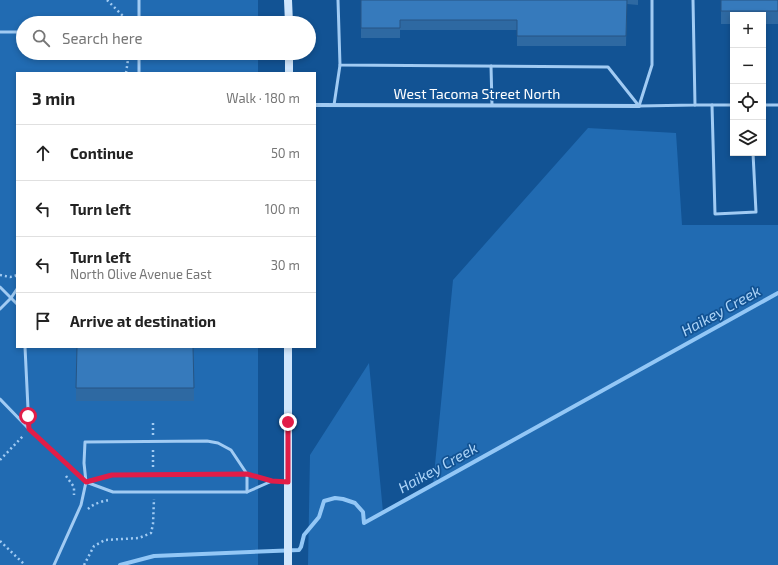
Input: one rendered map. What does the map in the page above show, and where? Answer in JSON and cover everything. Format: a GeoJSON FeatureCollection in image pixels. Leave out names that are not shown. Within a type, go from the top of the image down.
{"type":"FeatureCollection","features":[{"type":"Feature","properties":{"kind":"street"},"geometry":{"type":"LineString","coordinates":[[288,0],[289,16]]}},
{"type":"Feature","properties":{"kind":"street"},"geometry":{"type":"LineString","coordinates":[[289,60],[289,72]]}},
{"type":"Feature","properties":{"kind":"street","name":"West Tacoma Street North"},"geometry":{"type":"LineString","coordinates":[[316,105],[639,106]]}},
{"type":"Feature","properties":{"kind":"street"},"geometry":{"type":"LineString","coordinates":[[288,348],[288,561]]}},
{"type":"Feature","properties":{"kind":"lane"},"geometry":{"type":"LineString","coordinates":[[139,0],[139,16]]}},
{"type":"Feature","properties":{"kind":"lane"},"geometry":{"type":"LineString","coordinates":[[334,105],[340,65],[338,0]]}},
{"type":"Feature","properties":{"kind":"lane"},"geometry":{"type":"LineString","coordinates":[[639,106],[652,65],[652,0]]}},
{"type":"Feature","properties":{"kind":"lane"},"geometry":{"type":"LineString","coordinates":[[693,0],[695,105]]}},
{"type":"Feature","properties":{"kind":"lane"},"geometry":{"type":"LineString","coordinates":[[0,32],[16,32]]}},
{"type":"Feature","properties":{"kind":"lane"},"geometry":{"type":"LineString","coordinates":[[139,60],[139,72]]}},
{"type":"Feature","properties":{"kind":"lane"},"geometry":{"type":"LineString","coordinates":[[340,65],[608,67],[639,106]]}},
{"type":"Feature","properties":{"kind":"lane"},"geometry":{"type":"LineString","coordinates":[[492,66],[492,105]]}},
{"type":"Feature","properties":{"kind":"lane"},"geometry":{"type":"LineString","coordinates":[[712,105],[715,214],[756,212],[753,156]]}},
{"type":"Feature","properties":{"kind":"lane"},"geometry":{"type":"LineString","coordinates":[[639,106],[730,105]]}},
{"type":"Feature","properties":{"kind":"lane"},"geometry":{"type":"LineString","coordinates":[[766,105],[778,105]]}},
{"type":"Feature","properties":{"kind":"lane"},"geometry":{"type":"LineString","coordinates":[[0,287],[16,303]]}},
{"type":"Feature","properties":{"kind":"lane"},"geometry":{"type":"LineString","coordinates":[[0,309],[16,290]]}},
{"type":"Feature","properties":{"kind":"lane"},"geometry":{"type":"LineString","coordinates":[[25,348],[29,429]]}},
{"type":"Feature","properties":{"kind":"lane"},"geometry":{"type":"LineString","coordinates":[[0,399],[29,429],[86,482],[113,492],[247,492],[272,481]]}},
{"type":"Feature","properties":{"kind":"lane"},"geometry":{"type":"LineString","coordinates":[[54,565],[81,505],[86,482],[84,463],[85,442],[206,441],[218,443],[230,450],[247,474],[247,492]]}},
{"type":"Feature","properties":{"kind":"lane"},"geometry":{"type":"LineString","coordinates":[[86,482],[112,475],[153,474],[247,474],[272,481],[288,482]]}},
{"type":"Feature","properties":{"kind":"path"},"geometry":{"type":"LineString","coordinates":[[107,0],[123,16]]}},
{"type":"Feature","properties":{"kind":"path"},"geometry":{"type":"LineString","coordinates":[[126,72],[128,60]]}},
{"type":"Feature","properties":{"kind":"path"},"geometry":{"type":"LineString","coordinates":[[0,275],[10,277],[16,275]]}},
{"type":"Feature","properties":{"kind":"path"},"geometry":{"type":"LineString","coordinates":[[153,423],[153,474]]}},
{"type":"Feature","properties":{"kind":"path"},"geometry":{"type":"LineString","coordinates":[[0,460],[24,436],[20,431]]}},
{"type":"Feature","properties":{"kind":"path"},"geometry":{"type":"LineString","coordinates":[[62,472],[74,487],[74,497]]}},
{"type":"Feature","properties":{"kind":"path"},"geometry":{"type":"LineString","coordinates":[[84,565],[94,546],[105,540],[139,538],[151,533],[153,524],[153,492]]}},
{"type":"Feature","properties":{"kind":"path"},"geometry":{"type":"LineString","coordinates":[[154,499],[161,499]]}},
{"type":"Feature","properties":{"kind":"path"},"geometry":{"type":"LineString","coordinates":[[87,510],[91,506],[104,500],[111,500]]}},
{"type":"Feature","properties":{"kind":"path"},"geometry":{"type":"LineString","coordinates":[[0,541],[25,565]]}},
{"type":"Feature","properties":{"kind":"shaded area"},"geometry":{"type":"Polygon","coordinates":[[[0,0],[258,0],[258,16],[16,16],[16,60],[258,60],[258,72],[16,72],[16,348],[258,348],[258,565],[0,565],[0,0]]]}},
{"type":"Feature","properties":{"kind":"shaded area"},"geometry":{"type":"Polygon","coordinates":[[[588,128],[676,133],[682,225],[778,225],[778,565],[308,565],[310,455],[369,363],[383,512],[433,485],[453,280],[588,128]]]}},
{"type":"Feature","properties":{"kind":"building"},"geometry":{"type":"Polygon","coordinates":[[[361,0],[627,0],[626,36],[517,36],[517,20],[400,20],[400,28],[361,28],[361,0]]]}},
{"type":"Feature","properties":{"kind":"building"},"geometry":{"type":"Polygon","coordinates":[[[721,0],[778,0],[778,11],[721,11],[721,0]]]}},
{"type":"Feature","properties":{"kind":"building"},"geometry":{"type":"Polygon","coordinates":[[[77,348],[193,348],[194,388],[76,388],[77,348]]]}},
{"type":"Feature","properties":{"kind":"waterway","name":"Haikey Creek"},"geometry":{"type":"LineString","coordinates":[[120,565],[154,556],[299,550],[304,535],[319,517],[324,501],[335,498],[355,503],[363,512],[364,523],[778,293]]}},
{"type":"Feature","properties":{"kind":"route"},"geometry":{"type":"LineString","coordinates":[[28,416],[29,429],[86,482],[112,475],[247,474],[272,481],[288,482],[288,422]]}}]}
